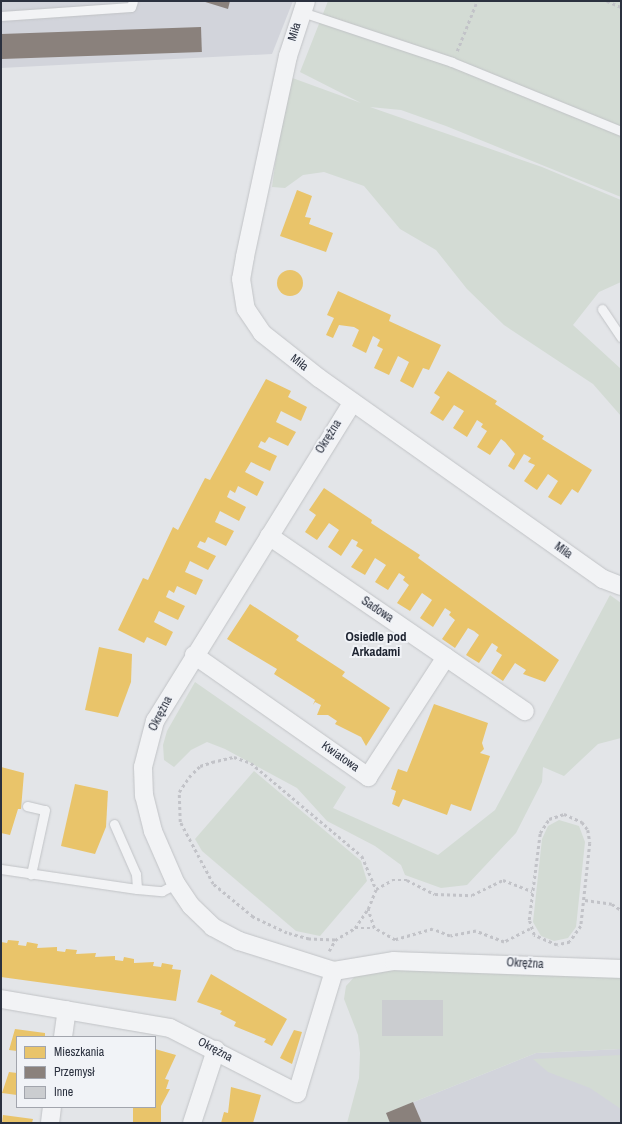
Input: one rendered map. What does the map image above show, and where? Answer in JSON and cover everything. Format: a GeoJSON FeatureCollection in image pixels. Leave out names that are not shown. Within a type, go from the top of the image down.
{"type":"FeatureCollection","features":[{"type":"Feature","properties":{"kind":"street","name":"Miła"},"geometry":{"type":"LineString","coordinates":[[304,6],[288,56],[245,257],[242,296],[246,309],[262,333],[353,402],[603,580],[621,586]]}},
{"type":"Feature","properties":{"kind":"street","name":"Okrężna"},"geometry":{"type":"LineString","coordinates":[[353,402],[194,655],[155,720],[143,767],[149,818],[176,884],[201,917],[225,934],[330,964],[394,961],[621,969]]}},
{"type":"Feature","properties":{"kind":"street","name":"Sadowa"},"geometry":{"type":"LineString","coordinates":[[269,536],[525,711]]}},
{"type":"Feature","properties":{"kind":"street","name":"Kwiatowa"},"geometry":{"type":"LineString","coordinates":[[194,655],[368,777],[446,657]]}},
{"type":"Feature","properties":{"kind":"street","name":"Okrężna"},"geometry":{"type":"LineString","coordinates":[[1,999],[164,1026],[216,1050],[297,1093],[330,964]]}},
{"type":"Feature","properties":{"kind":"street"},"geometry":{"type":"LineString","coordinates":[[63,1036],[67,1010]]}},
{"type":"Feature","properties":{"kind":"street"},"geometry":{"type":"LineString","coordinates":[[192,1123],[216,1050]]}},
{"type":"Feature","properties":{"kind":"street"},"geometry":{"type":"LineString","coordinates":[[50,1123],[52,1108]]}},
{"type":"Feature","properties":{"kind":"lane"},"geometry":{"type":"LineString","coordinates":[[1,16],[131,6],[133,1]]}},
{"type":"Feature","properties":{"kind":"lane"},"geometry":{"type":"LineString","coordinates":[[304,6],[452,62],[621,131]]}},
{"type":"Feature","properties":{"kind":"lane"},"geometry":{"type":"LineString","coordinates":[[602,309],[621,337]]}},
{"type":"Feature","properties":{"kind":"lane"},"geometry":{"type":"LineString","coordinates":[[27,806],[45,810],[31,874]]}},
{"type":"Feature","properties":{"kind":"lane"},"geometry":{"type":"LineString","coordinates":[[114,824],[136,874],[137,890]]}},
{"type":"Feature","properties":{"kind":"lane"},"geometry":{"type":"LineString","coordinates":[[1,869],[137,890],[162,891],[176,884]]}},
{"type":"Feature","properties":{"kind":"path"},"geometry":{"type":"LineString","coordinates":[[452,62],[477,1]]}},
{"type":"Feature","properties":{"kind":"path"},"geometry":{"type":"LineString","coordinates":[[607,1],[621,7]]}},
{"type":"Feature","properties":{"kind":"path"},"geometry":{"type":"LineString","coordinates":[[376,889],[362,856],[251,763],[234,757],[212,762],[189,777],[179,792],[180,822],[213,884],[253,916],[287,933],[309,939],[335,940],[355,928],[368,909],[376,889],[386,881],[401,879],[435,894],[468,895],[503,880],[532,892]]}},
{"type":"Feature","properties":{"kind":"path"},"geometry":{"type":"LineString","coordinates":[[564,814],[578,819],[589,833],[585,900],[581,926],[570,942],[551,945],[530,929],[532,892],[540,833],[549,819],[564,814]]}},
{"type":"Feature","properties":{"kind":"path"},"geometry":{"type":"LineString","coordinates":[[585,900],[612,904],[621,910]]}},
{"type":"Feature","properties":{"kind":"path"},"geometry":{"type":"LineString","coordinates":[[368,909],[374,928]]}},
{"type":"Feature","properties":{"kind":"path"},"geometry":{"type":"LineString","coordinates":[[355,928],[374,928],[395,940],[434,929],[456,936],[476,931],[504,942],[530,929]]}},
{"type":"Feature","properties":{"kind":"path"},"geometry":{"type":"LineString","coordinates":[[330,964],[335,940]]}},
{"type":"Feature","properties":{"kind":"shaded area"},"geometry":{"type":"Polygon","coordinates":[[[1,1],[293,1],[272,54],[1,68],[1,1]]]}},
{"type":"Feature","properties":{"kind":"shaded area"},"geometry":{"type":"Polygon","coordinates":[[[328,1],[621,1],[621,197],[446,126],[401,110],[370,107],[542,167],[621,200],[621,282],[599,292],[573,325],[621,369],[621,416],[593,384],[504,325],[467,289],[436,250],[400,229],[364,186],[324,172],[303,175],[285,188],[272,187],[287,76],[361,103],[300,72],[328,1]]]}},
{"type":"Feature","properties":{"kind":"shaded area"},"geometry":{"type":"Polygon","coordinates":[[[610,595],[621,603],[621,738],[598,744],[564,776],[543,767],[542,782],[516,833],[467,885],[441,888],[405,875],[401,865],[375,846],[327,821],[297,788],[225,749],[207,742],[191,750],[174,767],[164,760],[163,745],[167,731],[195,682],[346,787],[333,808],[438,855],[495,810],[610,595]]]}},
{"type":"Feature","properties":{"kind":"shaded area"},"geometry":{"type":"Polygon","coordinates":[[[254,771],[361,861],[367,881],[320,936],[296,931],[202,851],[195,839],[254,771]]]}},
{"type":"Feature","properties":{"kind":"shaded area"},"geometry":{"type":"Polygon","coordinates":[[[559,820],[579,826],[585,842],[576,927],[568,938],[554,941],[541,936],[533,922],[542,839],[548,826],[559,820]]]}},
{"type":"Feature","properties":{"kind":"shaded area"},"geometry":{"type":"Polygon","coordinates":[[[437,969],[621,977],[621,1049],[536,1053],[386,1113],[390,1123],[347,1123],[359,1078],[360,1053],[358,1035],[344,999],[346,986],[358,973],[365,971],[437,969]]]}},
{"type":"Feature","properties":{"kind":"shaded area"},"geometry":{"type":"Polygon","coordinates":[[[621,1049],[621,1123],[390,1123],[386,1113],[536,1053],[621,1049]]]}},
{"type":"Feature","properties":{"kind":"shaded area"},"geometry":{"type":"Polygon","coordinates":[[[621,1055],[621,1109],[590,1088],[548,1072],[533,1059],[621,1055]]]}},
{"type":"Feature","properties":{"kind":"building: Mieszkania"},"geometry":{"type":"Polygon","coordinates":[[[297,190],[312,196],[305,217],[311,218],[309,224],[333,233],[326,252],[280,236],[297,190]]]}},
{"type":"Feature","properties":{"kind":"building: Mieszkania"},"geometry":{"type":"Polygon","coordinates":[[[290,270],[299,274],[303,283],[299,292],[290,296],[281,292],[277,283],[281,274],[290,270]]]}},
{"type":"Feature","properties":{"kind":"building: Mieszkania"},"geometry":{"type":"Polygon","coordinates":[[[338,291],[391,315],[389,321],[441,345],[429,370],[423,368],[413,388],[400,381],[409,362],[398,356],[389,375],[374,368],[383,349],[377,346],[380,340],[373,336],[366,353],[352,346],[359,330],[354,327],[339,325],[333,338],[326,335],[334,318],[327,315],[338,291]]]}},
{"type":"Feature","properties":{"kind":"building: Mieszkania"},"geometry":{"type":"Polygon","coordinates":[[[448,371],[497,401],[495,404],[544,436],[542,439],[592,470],[578,493],[572,489],[561,505],[548,497],[558,481],[548,474],[537,490],[524,481],[535,465],[528,462],[531,458],[524,454],[514,470],[508,466],[515,454],[501,439],[490,455],[477,447],[487,431],[481,427],[483,424],[477,420],[467,437],[453,428],[464,411],[454,405],[443,421],[430,413],[440,397],[434,393],[448,371]]]}},
{"type":"Feature","properties":{"kind":"building: Mieszkania"},"geometry":{"type":"Polygon","coordinates":[[[266,379],[291,391],[288,397],[307,407],[301,421],[281,411],[276,422],[296,432],[288,446],[269,437],[265,443],[261,441],[258,447],[277,456],[270,471],[251,462],[245,472],[264,482],[257,496],[238,486],[235,493],[230,490],[227,497],[246,507],[239,521],[220,511],[215,522],[234,531],[226,546],[208,537],[205,543],[200,541],[197,547],[216,556],[208,570],[190,561],[185,572],[203,580],[196,595],[177,586],[174,593],[169,590],[166,597],[185,606],[178,620],[159,611],[154,622],[173,632],[166,646],[147,637],[144,643],[118,630],[143,578],[148,580],[173,527],[178,530],[205,478],[210,480],[266,379]]]}},
{"type":"Feature","properties":{"kind":"building: Mieszkania"},"geometry":{"type":"Polygon","coordinates":[[[324,488],[372,520],[371,523],[420,555],[418,558],[559,660],[545,682],[523,674],[526,670],[515,663],[503,681],[491,673],[502,655],[496,651],[498,647],[492,643],[479,663],[466,655],[479,635],[474,631],[468,628],[455,648],[442,639],[455,620],[449,615],[451,612],[445,608],[433,627],[420,618],[432,600],[422,593],[410,611],[397,603],[409,585],[403,580],[405,577],[399,573],[388,590],[375,582],[386,565],[375,558],[365,575],[351,567],[363,550],[356,546],[358,542],[352,539],[341,556],[328,547],[339,530],[329,523],[317,540],[305,532],[316,515],[309,510],[324,488]]]}},
{"type":"Feature","properties":{"kind":"building: Mieszkania"},"geometry":{"type":"Polygon","coordinates":[[[250,604],[299,636],[296,640],[345,672],[342,676],[390,708],[366,746],[361,737],[335,724],[337,721],[328,715],[317,715],[321,705],[315,702],[313,705],[315,700],[274,674],[277,669],[227,639],[250,604]]]}},
{"type":"Feature","properties":{"kind":"building: Mieszkania"},"geometry":{"type":"Polygon","coordinates":[[[99,647],[132,654],[131,682],[118,717],[85,710],[99,647]]]}},
{"type":"Feature","properties":{"kind":"building: Mieszkania"},"geometry":{"type":"Polygon","coordinates":[[[434,704],[488,723],[482,743],[484,749],[480,753],[490,756],[471,811],[451,804],[447,815],[403,799],[399,807],[392,804],[396,791],[391,789],[398,769],[407,772],[434,704]]]}},
{"type":"Feature","properties":{"kind":"building: Mieszkania"},"geometry":{"type":"Polygon","coordinates":[[[1,767],[24,773],[21,809],[18,809],[10,835],[1,833],[1,767]]]}},
{"type":"Feature","properties":{"kind":"building: Mieszkania"},"geometry":{"type":"Polygon","coordinates":[[[75,784],[108,791],[106,827],[95,854],[61,846],[75,784]]]}},
{"type":"Feature","properties":{"kind":"building: Mieszkania"},"geometry":{"type":"Polygon","coordinates":[[[8,940],[19,941],[18,945],[26,946],[27,942],[38,944],[37,948],[57,947],[57,951],[65,952],[66,949],[77,950],[76,954],[96,953],[95,957],[115,956],[115,960],[123,961],[124,957],[134,959],[134,963],[154,962],[153,966],[161,967],[162,963],[173,965],[172,969],[181,970],[176,1001],[1,977],[1,942],[7,943],[8,940]]]}},
{"type":"Feature","properties":{"kind":"building: Mieszkania"},"geometry":{"type":"Polygon","coordinates":[[[211,974],[287,1019],[272,1046],[264,1042],[266,1039],[234,1026],[236,1022],[220,1014],[222,1011],[197,1002],[211,974]]]}},
{"type":"Feature","properties":{"kind":"building: Mieszkania"},"geometry":{"type":"Polygon","coordinates":[[[15,1029],[45,1033],[45,1036],[16,1036],[16,1051],[9,1050],[15,1029]]]}},
{"type":"Feature","properties":{"kind":"building: Mieszkania"},"geometry":{"type":"Polygon","coordinates":[[[294,1030],[302,1032],[292,1064],[280,1058],[294,1030]]]}},
{"type":"Feature","properties":{"kind":"building: Mieszkania"},"geometry":{"type":"Polygon","coordinates":[[[156,1049],[176,1055],[165,1079],[169,1080],[166,1089],[170,1089],[161,1106],[161,1123],[133,1123],[133,1108],[156,1108],[156,1049]]]}},
{"type":"Feature","properties":{"kind":"building: Mieszkania"},"geometry":{"type":"Polygon","coordinates":[[[9,1072],[16,1073],[16,1095],[2,1093],[9,1072]]]}},
{"type":"Feature","properties":{"kind":"building: Mieszkania"},"geometry":{"type":"Polygon","coordinates":[[[231,1087],[261,1095],[253,1123],[221,1123],[224,1112],[228,1113],[231,1087]]]}},
{"type":"Feature","properties":{"kind":"building: Mieszkania"},"geometry":{"type":"Polygon","coordinates":[[[3,1115],[33,1119],[32,1123],[2,1123],[3,1115]]]}},
{"type":"Feature","properties":{"kind":"building: Przemysł"},"geometry":{"type":"Polygon","coordinates":[[[202,1],[230,1],[228,9],[202,1]]]}},
{"type":"Feature","properties":{"kind":"building: Przemysł"},"geometry":{"type":"Polygon","coordinates":[[[201,27],[202,52],[2,59],[1,34],[201,27]]]}},
{"type":"Feature","properties":{"kind":"building: Przemysł"},"geometry":{"type":"Polygon","coordinates":[[[413,1102],[422,1123],[390,1123],[386,1113],[413,1102]]]}},
{"type":"Feature","properties":{"kind":"building: Inne"},"geometry":{"type":"Polygon","coordinates":[[[382,1000],[443,1000],[443,1036],[382,1036],[382,1000]]]}},
{"type":"Feature","properties":{"kind":"district","name":"Osiedle pod Arkadami"},"geometry":{"type":"Point","coordinates":[376,646]}}]}
